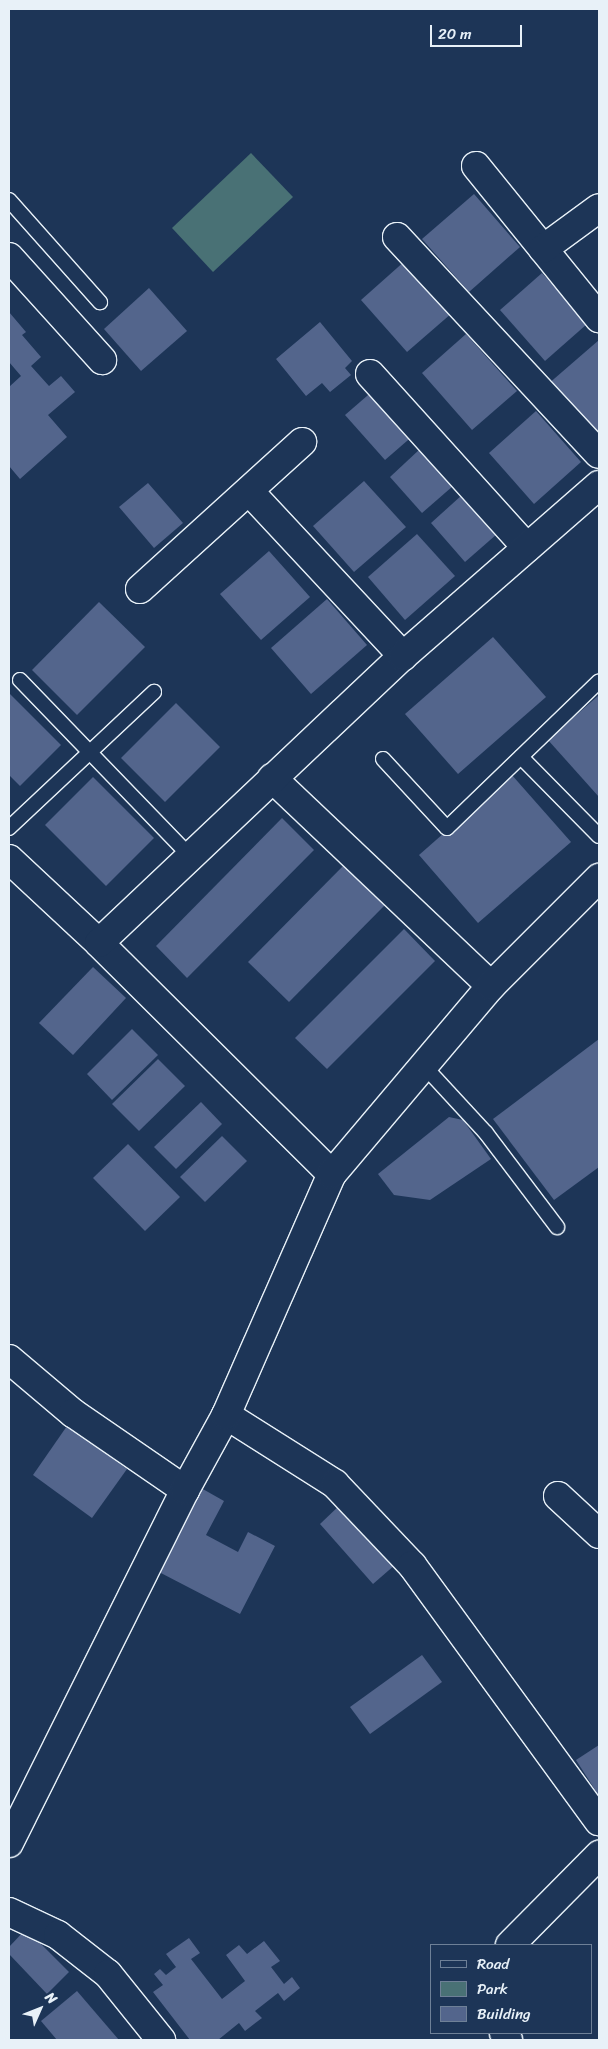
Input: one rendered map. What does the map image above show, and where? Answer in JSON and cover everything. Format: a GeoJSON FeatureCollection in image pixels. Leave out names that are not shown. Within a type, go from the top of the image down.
{"type":"FeatureCollection","features":[{"type":"Feature","properties":{"kind":"street"},"geometry":{"type":"LineString","coordinates":[[476,166],[599,318]]}},
{"type":"Feature","properties":{"kind":"street"},"geometry":{"type":"LineString","coordinates":[[542,249],[599,208]]}},
{"type":"Feature","properties":{"kind":"street"},"geometry":{"type":"LineString","coordinates":[[397,238],[599,454]]}},
{"type":"Feature","properties":{"kind":"street"},"geometry":{"type":"LineString","coordinates":[[9,256],[102,360]]}},
{"type":"Feature","properties":{"kind":"street"},"geometry":{"type":"LineString","coordinates":[[370,374],[527,548]]}},
{"type":"Feature","properties":{"kind":"street"},"geometry":{"type":"LineString","coordinates":[[140,588],[302,442]]}},
{"type":"Feature","properties":{"kind":"street"},"geometry":{"type":"LineString","coordinates":[[99,943],[402,656],[599,485]]}},
{"type":"Feature","properties":{"kind":"street"},"geometry":{"type":"LineString","coordinates":[[249,491],[402,656]]}},
{"type":"Feature","properties":{"kind":"street"},"geometry":{"type":"LineString","coordinates":[[272,778],[491,986]]}},
{"type":"Feature","properties":{"kind":"street"},"geometry":{"type":"LineString","coordinates":[[11,864],[99,943],[332,1174]]}},
{"type":"Feature","properties":{"kind":"street"},"geometry":{"type":"LineString","coordinates":[[9,1842],[185,1490],[226,1415],[332,1174],[491,986],[599,878]]}},
{"type":"Feature","properties":{"kind":"street"},"geometry":{"type":"LineString","coordinates":[[9,1359],[73,1412],[185,1490]]}},
{"type":"Feature","properties":{"kind":"street"},"geometry":{"type":"LineString","coordinates":[[226,1415],[335,1484],[412,1565],[599,1821]]}},
{"type":"Feature","properties":{"kind":"street"},"geometry":{"type":"LineString","coordinates":[[558,1496],[599,1534]]}},
{"type":"Feature","properties":{"kind":"street"},"geometry":{"type":"LineString","coordinates":[[511,1944],[599,1855]]}},
{"type":"Feature","properties":{"kind":"street"},"geometry":{"type":"LineString","coordinates":[[9,1912],[58,1935],[108,1974],[161,2040]]}},
{"type":"Feature","properties":{"kind":"lane"},"geometry":{"type":"LineString","coordinates":[[9,200],[100,302]]}},
{"type":"Feature","properties":{"kind":"lane"},"geometry":{"type":"LineString","coordinates":[[20,680],[190,856]]}},
{"type":"Feature","properties":{"kind":"lane"},"geometry":{"type":"LineString","coordinates":[[384,759],[447,828],[599,681]]}},
{"type":"Feature","properties":{"kind":"lane"},"geometry":{"type":"LineString","coordinates":[[9,828],[154,692]]}},
{"type":"Feature","properties":{"kind":"lane"},"geometry":{"type":"LineString","coordinates":[[521,757],[599,836]]}},
{"type":"Feature","properties":{"kind":"lane"},"geometry":{"type":"LineString","coordinates":[[424,1066],[486,1133],[557,1228]]}},
{"type":"Feature","properties":{"kind":"green space"},"geometry":{"type":"Polygon","coordinates":[[[251,153],[293,197],[213,272],[172,228],[251,153]]]}},
{"type":"Feature","properties":{"kind":"building"},"geometry":{"type":"Polygon","coordinates":[[[474,194],[520,247],[469,292],[422,239],[474,194]]]}},
{"type":"Feature","properties":{"kind":"building"},"geometry":{"type":"Polygon","coordinates":[[[406,260],[452,313],[407,352],[361,300],[406,260]]]}},
{"type":"Feature","properties":{"kind":"building"},"geometry":{"type":"Polygon","coordinates":[[[542,273],[587,324],[545,361],[500,310],[542,273]]]}},
{"type":"Feature","properties":{"kind":"building"},"geometry":{"type":"Polygon","coordinates":[[[149,288],[187,331],[141,371],[104,329],[149,288]]]}},
{"type":"Feature","properties":{"kind":"building"},"geometry":{"type":"Polygon","coordinates":[[[9,312],[26,332],[22,335],[41,357],[31,366],[49,386],[61,376],[75,392],[48,415],[67,437],[20,479],[9,466],[9,387],[21,376],[9,362],[9,312]]]}},
{"type":"Feature","properties":{"kind":"building"},"geometry":{"type":"Polygon","coordinates":[[[320,322],[352,361],[345,368],[351,375],[330,392],[322,383],[306,396],[276,359],[320,322]]]}},
{"type":"Feature","properties":{"kind":"building"},"geometry":{"type":"Polygon","coordinates":[[[466,334],[517,391],[472,430],[422,373],[466,334]]]}},
{"type":"Feature","properties":{"kind":"building"},"geometry":{"type":"Polygon","coordinates":[[[599,340],[599,433],[594,438],[547,385],[599,340]]]}},
{"type":"Feature","properties":{"kind":"building"},"geometry":{"type":"Polygon","coordinates":[[[375,389],[415,434],[385,460],[345,415],[375,389]]]}},
{"type":"Feature","properties":{"kind":"building"},"geometry":{"type":"Polygon","coordinates":[[[536,411],[581,462],[534,504],[489,453],[536,411]]]}},
{"type":"Feature","properties":{"kind":"building"},"geometry":{"type":"Polygon","coordinates":[[[420,449],[453,486],[422,513],[390,477],[420,449]]]}},
{"type":"Feature","properties":{"kind":"building"},"geometry":{"type":"Polygon","coordinates":[[[364,481],[406,527],[354,572],[313,526],[364,481]]]}},
{"type":"Feature","properties":{"kind":"building"},"geometry":{"type":"Polygon","coordinates":[[[148,483],[183,523],[154,548],[119,507],[148,483]]]}},
{"type":"Feature","properties":{"kind":"building"},"geometry":{"type":"Polygon","coordinates":[[[462,495],[497,534],[465,562],[431,523],[462,495]]]}},
{"type":"Feature","properties":{"kind":"building"},"geometry":{"type":"Polygon","coordinates":[[[417,534],[455,576],[405,620],[368,577],[417,534]]]}},
{"type":"Feature","properties":{"kind":"building"},"geometry":{"type":"Polygon","coordinates":[[[269,551],[310,597],[261,640],[220,594],[269,551]]]}},
{"type":"Feature","properties":{"kind":"building"},"geometry":{"type":"Polygon","coordinates":[[[327,599],[367,645],[311,694],[271,648],[327,599]]]}},
{"type":"Feature","properties":{"kind":"building"},"geometry":{"type":"Polygon","coordinates":[[[99,602],[145,647],[77,715],[32,670],[99,602]]]}},
{"type":"Feature","properties":{"kind":"building"},"geometry":{"type":"Polygon","coordinates":[[[493,637],[546,697],[458,774],[405,714],[493,637]]]}},
{"type":"Feature","properties":{"kind":"building"},"geometry":{"type":"Polygon","coordinates":[[[9,693],[61,745],[20,786],[9,775],[9,693]]]}},
{"type":"Feature","properties":{"kind":"building"},"geometry":{"type":"Polygon","coordinates":[[[599,695],[599,797],[548,740],[599,695]]]}},
{"type":"Feature","properties":{"kind":"building"},"geometry":{"type":"Polygon","coordinates":[[[176,703],[220,747],[165,802],[121,758],[176,703]]]}},
{"type":"Feature","properties":{"kind":"building"},"geometry":{"type":"Polygon","coordinates":[[[511,774],[571,842],[478,923],[419,855],[511,774]]]}},
{"type":"Feature","properties":{"kind":"building"},"geometry":{"type":"Polygon","coordinates":[[[93,777],[154,838],[106,886],[45,825],[93,777]]]}},
{"type":"Feature","properties":{"kind":"building"},"geometry":{"type":"Polygon","coordinates":[[[282,818],[314,850],[187,978],[156,946],[282,818]]]}},
{"type":"Feature","properties":{"kind":"building"},"geometry":{"type":"Polygon","coordinates":[[[345,864],[385,905],[289,1002],[248,962],[345,864]]]}},
{"type":"Feature","properties":{"kind":"building"},"geometry":{"type":"Polygon","coordinates":[[[404,929],[435,961],[327,1069],[295,1038],[404,929]]]}},
{"type":"Feature","properties":{"kind":"building"},"geometry":{"type":"Polygon","coordinates":[[[93,967],[126,998],[73,1055],[39,1023],[93,967]]]}},
{"type":"Feature","properties":{"kind":"building"},"geometry":{"type":"Polygon","coordinates":[[[132,1029],[158,1055],[112,1100],[87,1074],[132,1029]]]}},
{"type":"Feature","properties":{"kind":"building"},"geometry":{"type":"Polygon","coordinates":[[[599,1039],[599,1167],[554,1200],[493,1119],[599,1039]]]}},
{"type":"Feature","properties":{"kind":"building"},"geometry":{"type":"Polygon","coordinates":[[[158,1059],[185,1086],[139,1131],[112,1104],[158,1059]]]}},
{"type":"Feature","properties":{"kind":"building"},"geometry":{"type":"Polygon","coordinates":[[[201,1102],[222,1124],[176,1169],[154,1147],[201,1102]]]}},
{"type":"Feature","properties":{"kind":"building"},"geometry":{"type":"Polygon","coordinates":[[[449,1117],[463,1120],[491,1159],[430,1200],[394,1195],[378,1174],[449,1117]]]}},
{"type":"Feature","properties":{"kind":"building"},"geometry":{"type":"Polygon","coordinates":[[[222,1136],[247,1161],[205,1202],[180,1177],[222,1136]]]}},
{"type":"Feature","properties":{"kind":"building"},"geometry":{"type":"Polygon","coordinates":[[[128,1144],[180,1197],[145,1231],[93,1178],[128,1144]]]}},
{"type":"Feature","properties":{"kind":"building"},"geometry":{"type":"Polygon","coordinates":[[[67,1426],[127,1469],[92,1518],[33,1475],[67,1426]]]}},
{"type":"Feature","properties":{"kind":"building"},"geometry":{"type":"Polygon","coordinates":[[[201,1488],[224,1501],[206,1535],[238,1552],[248,1532],[275,1546],[240,1614],[157,1571],[201,1488]]]}},
{"type":"Feature","properties":{"kind":"building"},"geometry":{"type":"Polygon","coordinates":[[[342,1503],[396,1564],[373,1584],[320,1524],[342,1503]]]}},
{"type":"Feature","properties":{"kind":"building"},"geometry":{"type":"Polygon","coordinates":[[[422,1655],[442,1682],[370,1734],[350,1707],[422,1655]]]}},
{"type":"Feature","properties":{"kind":"building"},"geometry":{"type":"Polygon","coordinates":[[[599,1745],[599,1796],[576,1760],[599,1745]]]}},
{"type":"Feature","properties":{"kind":"building"},"geometry":{"type":"Polygon","coordinates":[[[26,1929],[69,1972],[47,1994],[9,1954],[9,1947],[26,1929]]]}},
{"type":"Feature","properties":{"kind":"building"},"geometry":{"type":"Polygon","coordinates":[[[189,1938],[200,1953],[191,1959],[222,1999],[245,1981],[226,1955],[239,1945],[247,1954],[264,1941],[280,1961],[271,1967],[284,1984],[292,1977],[300,1988],[284,2001],[278,1993],[255,2011],[262,2018],[245,2031],[239,2023],[218,2040],[190,2040],[153,1992],[163,1985],[154,1974],[160,1969],[166,1975],[176,1967],[166,1954],[189,1938]]]}},
{"type":"Feature","properties":{"kind":"building"},"geometry":{"type":"Polygon","coordinates":[[[77,1991],[119,2040],[57,2040],[41,2021],[77,1991]]]}}]}
